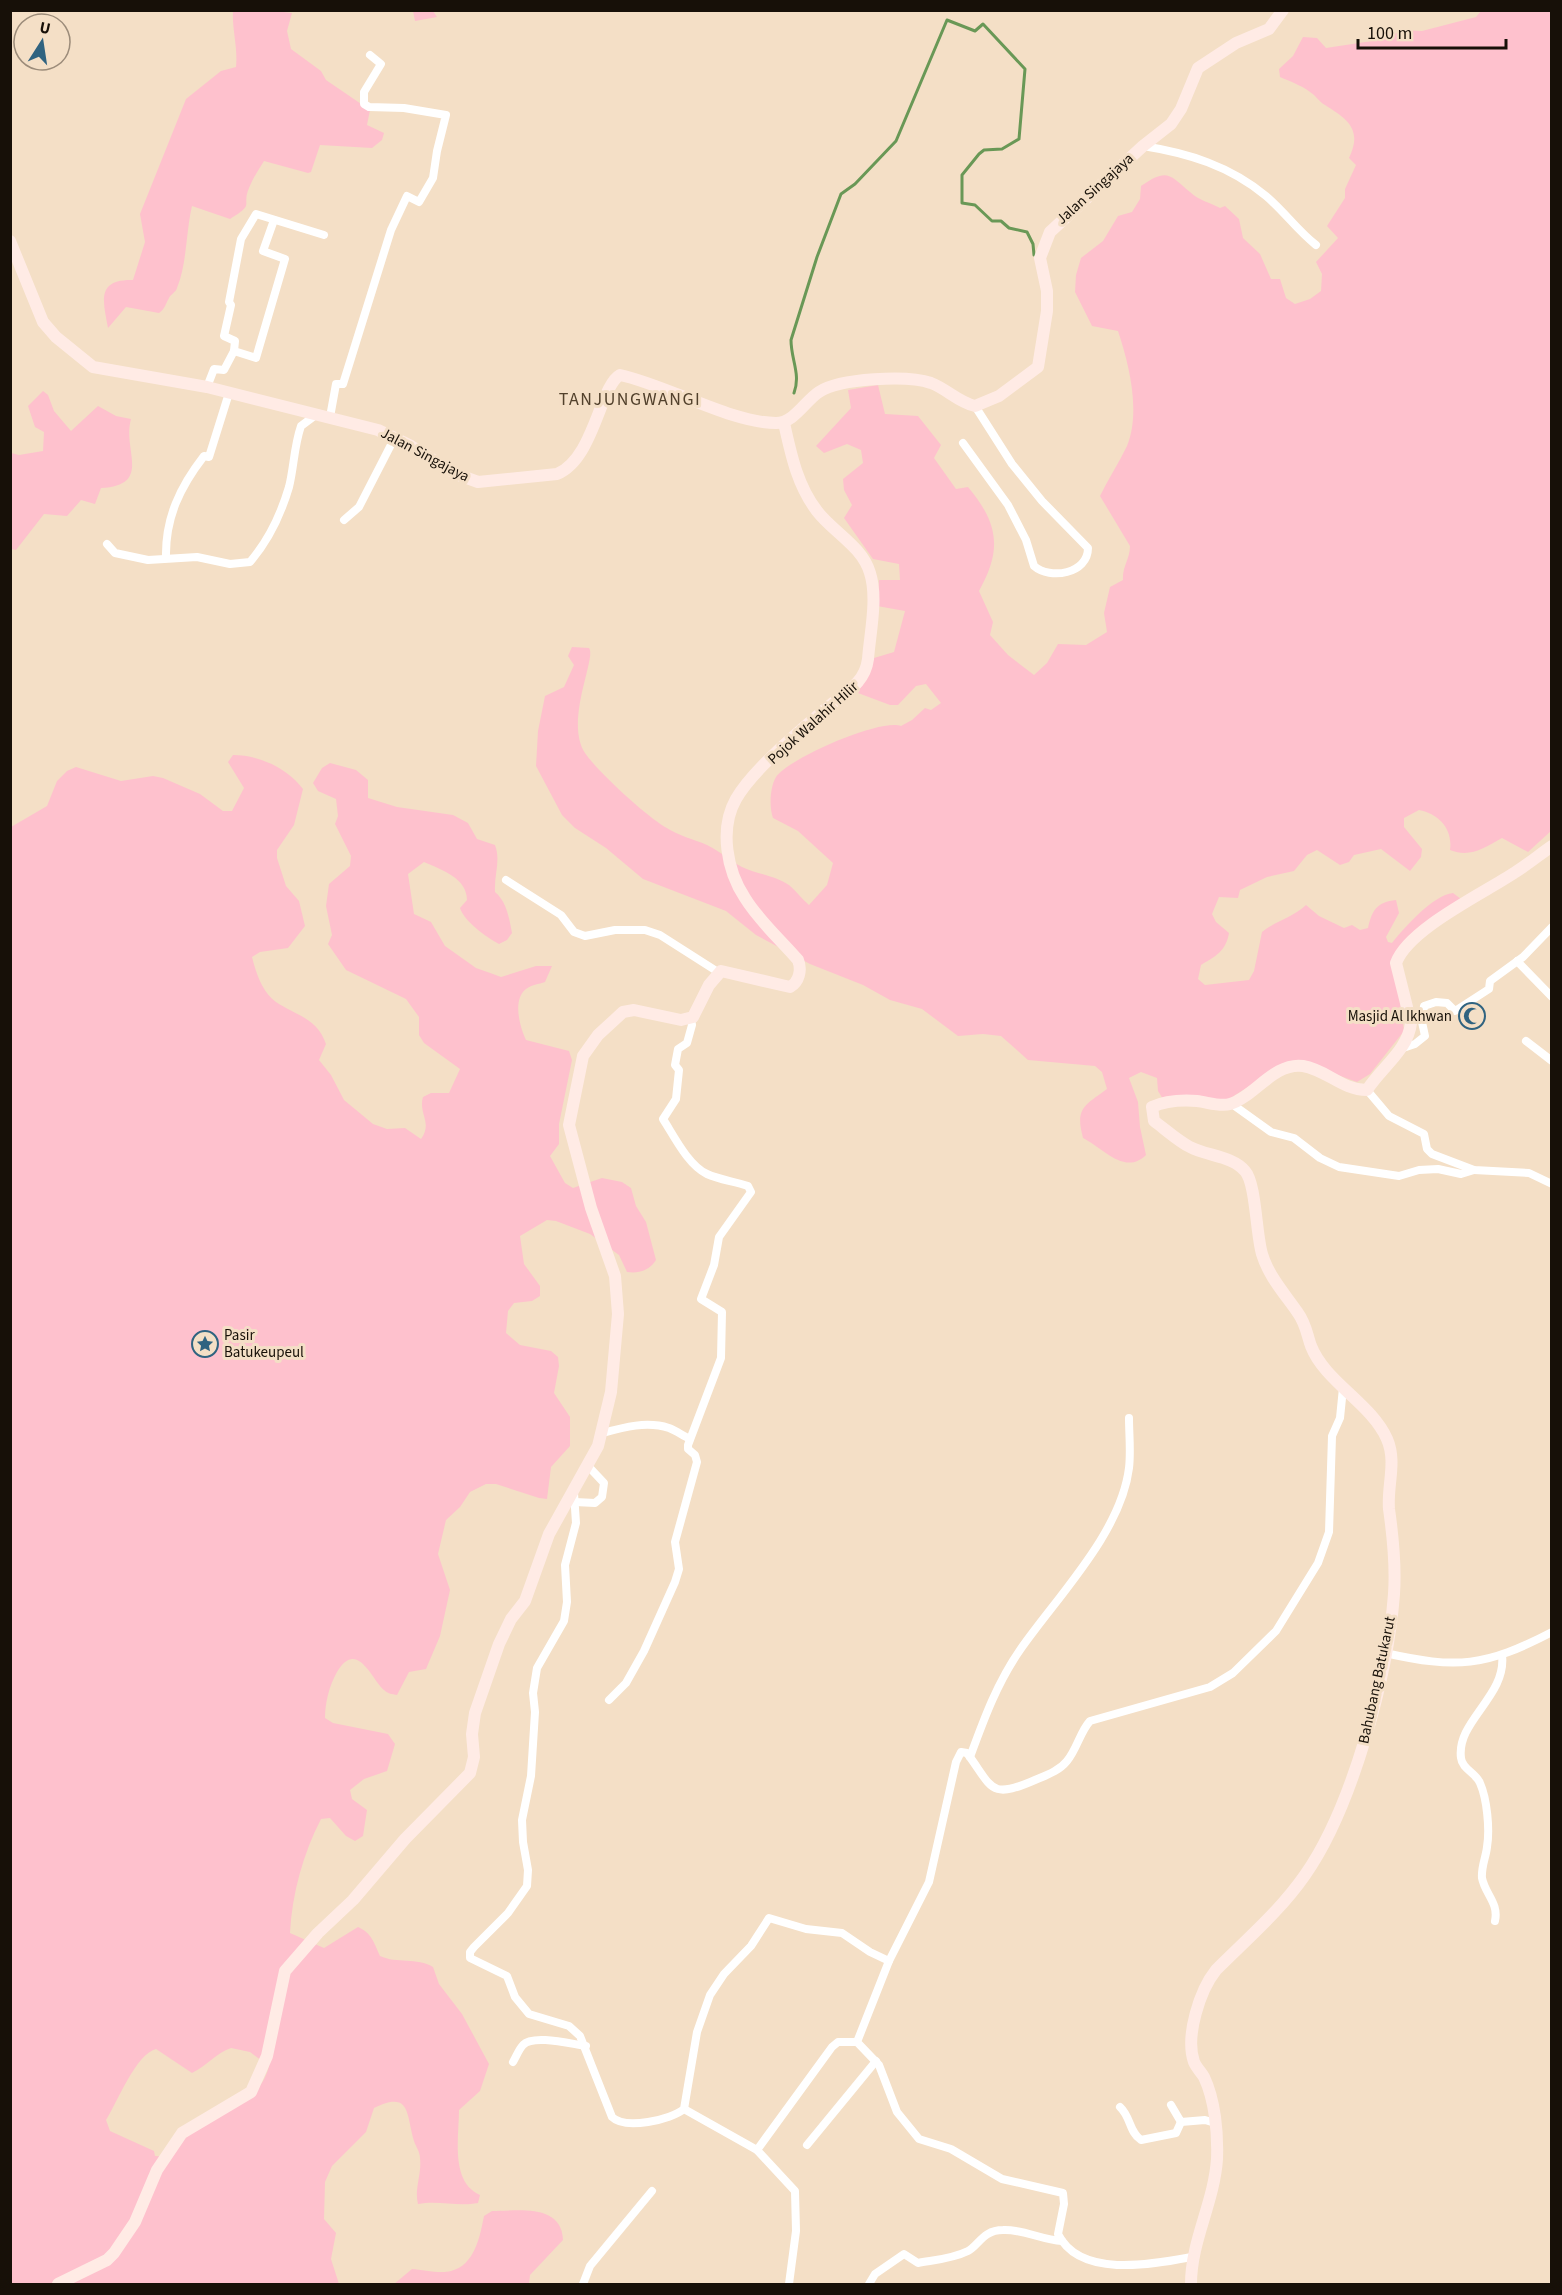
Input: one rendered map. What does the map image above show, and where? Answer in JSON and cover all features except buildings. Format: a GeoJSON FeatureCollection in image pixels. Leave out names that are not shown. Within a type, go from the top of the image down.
{"type":"FeatureCollection","features":[{"type":"Feature","properties":{"kind":"street","name":"Jalan Singajaya"},"geometry":{"type":"LineString","coordinates":[[975,406],[999,396],[1038,367],[1047,311],[1047,291],[1040,263],[1046,239],[1055,226],[1143,146],[1161,133],[1177,116],[1198,68],[1236,43],[1269,28],[1282,10]]}},
{"type":"Feature","properties":{"kind":"street"},"geometry":{"type":"LineString","coordinates":[[107,544],[116,553],[148,560],[197,557],[239,565],[250,562],[261,549],[289,487],[301,426],[323,416],[336,384],[343,384],[361,320],[372,295],[396,216],[407,196],[419,202],[434,178],[437,151],[446,115],[404,108],[369,107],[364,104],[364,92],[381,64],[370,55]]}},
{"type":"Feature","properties":{"kind":"street"},"geometry":{"type":"LineString","coordinates":[[1143,146],[1184,152],[1214,164],[1249,184],[1267,197],[1298,231],[1316,245]]}},
{"type":"Feature","properties":{"kind":"street"},"geometry":{"type":"LineString","coordinates":[[207,387],[214,369],[224,369],[234,351],[235,341],[224,336],[241,239],[256,214],[324,235]]}},
{"type":"Feature","properties":{"kind":"street"},"geometry":{"type":"LineString","coordinates":[[234,351],[256,358],[285,259],[263,251],[274,220]]}},
{"type":"Feature","properties":{"kind":"street","name":"Jalan Singajaya"},"geometry":{"type":"LineString","coordinates":[[10,241],[43,322],[56,337],[93,367],[207,387],[395,437],[431,461],[478,482],[490,483],[557,474],[567,468],[588,441],[611,386],[620,375],[747,418],[784,423]]}},
{"type":"Feature","properties":{"kind":"street"},"geometry":{"type":"LineString","coordinates":[[784,423],[819,392],[840,383],[862,380],[927,382],[975,406],[1012,464],[1042,501],[1088,548],[1088,554],[1078,566],[1070,572],[1055,573],[1042,572],[1034,566],[1026,540],[1008,505],[963,443]]}},
{"type":"Feature","properties":{"kind":"street"},"geometry":{"type":"LineString","coordinates":[[166,558],[168,524],[178,494],[204,456],[209,457],[229,393]]}},
{"type":"Feature","properties":{"kind":"street","name":"Pojok Walahir Hilir"},"geometry":{"type":"LineString","coordinates":[[718,972],[739,973],[782,987],[790,987],[798,980],[800,967],[798,960],[750,906],[732,875],[728,848],[730,814],[743,788],[803,728],[862,678],[868,662],[872,583],[864,562],[818,512],[805,490],[798,477],[784,423]]}},
{"type":"Feature","properties":{"kind":"street"},"geometry":{"type":"LineString","coordinates":[[344,520],[359,507],[395,437]]}},
{"type":"Feature","properties":{"kind":"street"},"geometry":{"type":"LineString","coordinates":[[1367,1090],[1408,1039],[1411,1023],[1396,963],[1400,954],[1432,924],[1513,874],[1551,846]]}},
{"type":"Feature","properties":{"kind":"street"},"geometry":{"type":"LineString","coordinates":[[58,2284],[107,2260],[114,2253],[135,2222],[158,2170],[182,2133],[251,2092],[267,2056],[285,1971],[318,1933],[353,1900],[405,1839],[470,1773],[474,1757],[472,1734],[475,1713],[499,1644],[511,1619],[525,1601],[549,1534],[574,1498],[603,1433],[611,1392],[618,1314],[615,1276],[570,1139],[569,1113],[583,1056],[598,1035],[623,1012],[634,1010],[681,1020],[691,1019],[698,1011],[718,972],[660,935],[645,930],[615,930],[585,936],[574,932],[561,915],[506,880]]}},
{"type":"Feature","properties":{"kind":"street"},"geometry":{"type":"LineString","coordinates":[[1403,1048],[1415,1044],[1425,1036],[1422,1022],[1424,1005],[1436,1002],[1447,1003],[1455,1011],[1488,989],[1490,981],[1517,961],[1551,927]]}},
{"type":"Feature","properties":{"kind":"street"},"geometry":{"type":"LineString","coordinates":[[1517,961],[1551,997]]}},
{"type":"Feature","properties":{"kind":"street"},"geometry":{"type":"LineString","coordinates":[[609,1700],[626,1683],[644,1651],[679,1569],[675,1542],[697,1462],[695,1455],[688,1449],[690,1439],[723,1349],[722,1312],[701,1299],[714,1265],[719,1238],[751,1192],[748,1186],[722,1180],[702,1171],[669,1131],[663,1119],[676,1099],[679,1070],[675,1065],[678,1049],[687,1043],[692,1025],[691,1019]]}},
{"type":"Feature","properties":{"kind":"street"},"geometry":{"type":"LineString","coordinates":[[1526,1041],[1551,1061]]}},
{"type":"Feature","properties":{"kind":"street"},"geometry":{"type":"LineString","coordinates":[[1474,1170],[1461,1174],[1438,1169],[1419,1170],[1399,1176],[1339,1167],[1320,1158],[1294,1138],[1271,1132],[1232,1104],[1266,1080],[1286,1069],[1301,1066],[1348,1088],[1367,1090],[1389,1116],[1424,1134],[1427,1149],[1432,1154],[1474,1170],[1529,1173],[1551,1184]]}},
{"type":"Feature","properties":{"kind":"street","name":"Bahubang Batukarut"},"geometry":{"type":"LineString","coordinates":[[1191,2284],[1192,2257],[1209,2209],[1217,2158],[1215,2122],[1208,2088],[1193,2056],[1195,2017],[1199,2002],[1216,1970],[1273,1916],[1317,1857],[1354,1772],[1385,1653],[1395,1568],[1389,1504],[1391,1453],[1387,1439],[1373,1418],[1344,1388],[1311,1347],[1307,1330],[1298,1313],[1284,1296],[1262,1255],[1250,1179],[1245,1169],[1232,1162],[1188,1147],[1154,1121],[1151,1114],[1152,1107],[1160,1103],[1195,1101],[1232,1104]]}},
{"type":"Feature","properties":{"kind":"street"},"geometry":{"type":"LineString","coordinates":[[856,2042],[889,1961],[922,1899],[935,1864],[958,1755],[964,1752],[970,1757],[988,1784],[1004,1791],[1014,1789],[1060,1768],[1076,1748],[1090,1721],[1210,1687],[1233,1673],[1276,1631],[1322,1553],[1331,1520],[1332,1436],[1340,1418],[1344,1388]]}},
{"type":"Feature","properties":{"kind":"street"},"geometry":{"type":"LineString","coordinates":[[970,1757],[996,1688],[1020,1649],[1057,1603],[1105,1534],[1117,1508],[1129,1467],[1129,1418]]}},
{"type":"Feature","properties":{"kind":"street"},"geometry":{"type":"LineString","coordinates":[[603,1433],[632,1426],[651,1425],[672,1429],[690,1439]]}},
{"type":"Feature","properties":{"kind":"street"},"geometry":{"type":"LineString","coordinates":[[574,1498],[595,1503],[602,1497],[604,1483],[588,1466]]}},
{"type":"Feature","properties":{"kind":"street"},"geometry":{"type":"LineString","coordinates":[[574,1498],[576,1523],[565,1565],[567,1602],[564,1621],[537,1668],[533,1693],[535,1712],[531,1776],[522,1820],[522,1842],[528,1870],[526,1886],[508,1913],[474,1947],[470,1955],[473,1961],[507,1976],[515,1997],[529,2014],[569,2026],[580,2036],[586,2046],[606,2105],[617,2122],[633,2124],[675,2115],[684,2109],[697,2032],[710,1995],[723,1974],[751,1946],[765,1921],[775,1918],[806,1929],[842,1933],[870,1952],[889,1961]]}},
{"type":"Feature","properties":{"kind":"street"},"geometry":{"type":"LineString","coordinates":[[1385,1653],[1454,1664],[1502,1655],[1551,1632]]}},
{"type":"Feature","properties":{"kind":"street"},"geometry":{"type":"LineString","coordinates":[[1495,1921],[1492,1898],[1482,1878],[1488,1844],[1483,1795],[1480,1782],[1465,1767],[1461,1755],[1469,1727],[1501,1676],[1502,1655]]}},
{"type":"Feature","properties":{"kind":"street"},"geometry":{"type":"LineString","coordinates":[[513,2062],[523,2044],[530,2041],[550,2040],[586,2046]]}},
{"type":"Feature","properties":{"kind":"street"},"geometry":{"type":"LineString","coordinates":[[757,2150],[832,2047],[838,2042],[856,2042],[876,2061],[897,2112],[919,2139],[951,2149],[1002,2180],[1063,2193],[1064,2204],[1058,2234],[1062,2241]]}},
{"type":"Feature","properties":{"kind":"street"},"geometry":{"type":"LineString","coordinates":[[807,2145],[876,2061]]}},
{"type":"Feature","properties":{"kind":"street"},"geometry":{"type":"LineString","coordinates":[[1172,2105],[1181,2122]]}},
{"type":"Feature","properties":{"kind":"street"},"geometry":{"type":"LineString","coordinates":[[1120,2107],[1129,2116],[1132,2132],[1141,2140],[1176,2133],[1181,2122]]}},
{"type":"Feature","properties":{"kind":"street"},"geometry":{"type":"LineString","coordinates":[[684,2109],[757,2150],[789,2183],[797,2200],[796,2231],[789,2284]]}},
{"type":"Feature","properties":{"kind":"street"},"geometry":{"type":"LineString","coordinates":[[1181,2122],[1205,2120],[1215,2122]]}},
{"type":"Feature","properties":{"kind":"street"},"geometry":{"type":"LineString","coordinates":[[583,2284],[590,2266],[652,2191]]}},
{"type":"Feature","properties":{"kind":"street"},"geometry":{"type":"LineString","coordinates":[[869,2284],[875,2274],[904,2254],[918,2263],[940,2260],[966,2252],[981,2237],[1002,2229],[1017,2230],[1062,2241],[1093,2261],[1110,2265],[1163,2262],[1192,2257]]}},
{"type":"Feature","properties":{"kind":"shaded area"},"geometry":{"type":"Polygon","coordinates":[[[267,10],[292,13],[287,31],[291,49],[321,71],[326,80],[370,110],[367,125],[384,133],[382,140],[372,148],[320,145],[311,172],[308,173],[264,161],[249,188],[245,207],[230,219],[192,206],[180,279],[164,308],[159,313],[126,307],[108,328],[105,294],[113,283],[133,280],[145,242],[140,214],[186,99],[221,71],[236,67],[233,11],[267,10]]]}},
{"type":"Feature","properties":{"kind":"shaded area"},"geometry":{"type":"Polygon","coordinates":[[[413,11],[433,11],[437,17],[415,21],[413,11]]]}},
{"type":"Feature","properties":{"kind":"shaded area"},"geometry":{"type":"Polygon","coordinates":[[[1481,11],[1551,11],[1551,831],[1528,852],[1502,838],[1477,851],[1457,852],[1450,850],[1449,835],[1443,824],[1433,815],[1419,810],[1404,818],[1404,827],[1422,849],[1421,857],[1410,871],[1381,849],[1354,855],[1349,862],[1340,865],[1317,850],[1307,855],[1294,871],[1267,877],[1240,890],[1238,898],[1219,897],[1212,914],[1216,922],[1229,933],[1228,939],[1220,952],[1201,965],[1198,979],[1205,985],[1249,980],[1254,971],[1262,932],[1306,905],[1319,916],[1344,928],[1352,925],[1360,930],[1368,928],[1376,908],[1396,900],[1399,913],[1386,937],[1388,942],[1392,943],[1428,905],[1453,893],[1461,899],[1394,958],[1404,1031],[1370,1074],[1357,1082],[1313,1066],[1270,1073],[1229,1099],[1163,1099],[1158,1091],[1157,1078],[1141,1072],[1129,1078],[1138,1102],[1146,1155],[1130,1163],[1122,1161],[1083,1138],[1080,1120],[1083,1109],[1107,1089],[1102,1072],[1095,1066],[1028,1060],[1001,1036],[983,1034],[958,1036],[922,1009],[890,1000],[863,985],[810,964],[756,935],[726,911],[643,879],[606,848],[575,828],[562,815],[536,766],[538,731],[545,696],[564,687],[574,665],[568,656],[572,647],[589,648],[589,664],[579,708],[579,740],[585,753],[600,771],[622,793],[665,827],[712,847],[742,867],[784,882],[809,905],[827,885],[833,863],[798,831],[773,818],[771,797],[776,777],[798,760],[836,741],[875,728],[890,725],[901,726],[925,708],[931,710],[941,703],[926,684],[916,686],[898,705],[890,705],[858,693],[874,658],[894,652],[905,611],[877,606],[879,580],[900,580],[899,564],[873,559],[844,518],[852,505],[844,490],[843,479],[863,463],[861,450],[847,444],[824,453],[816,446],[851,408],[848,390],[878,385],[885,414],[918,416],[941,445],[934,458],[956,489],[968,487],[986,513],[994,538],[994,550],[979,591],[993,622],[990,635],[1008,655],[1034,675],[1047,663],[1058,644],[1086,645],[1107,632],[1104,613],[1110,587],[1123,580],[1130,551],[1130,546],[1100,496],[1127,446],[1131,433],[1133,403],[1126,358],[1118,331],[1092,326],[1075,292],[1076,275],[1081,258],[1103,241],[1118,216],[1132,212],[1140,199],[1141,186],[1162,175],[1172,177],[1201,199],[1220,208],[1225,206],[1239,219],[1243,238],[1260,254],[1271,279],[1280,279],[1286,298],[1295,304],[1310,299],[1321,291],[1322,274],[1316,262],[1338,238],[1327,226],[1345,198],[1345,189],[1356,165],[1349,158],[1354,139],[1346,120],[1310,92],[1280,77],[1279,69],[1293,56],[1303,37],[1317,38],[1326,48],[1385,39],[1402,30],[1422,31],[1476,17],[1481,11]]]}},
{"type":"Feature","properties":{"kind":"shaded area"},"geometry":{"type":"Polygon","coordinates":[[[43,391],[48,395],[54,411],[71,431],[98,406],[116,416],[131,419],[129,431],[131,473],[126,480],[117,485],[101,488],[95,504],[81,500],[67,516],[44,514],[16,550],[11,549],[11,453],[19,455],[43,451],[44,432],[35,427],[28,406],[43,391]]]}},
{"type":"Feature","properties":{"kind":"shaded area"},"geometry":{"type":"Polygon","coordinates":[[[233,755],[262,760],[281,769],[303,789],[294,825],[277,850],[277,858],[286,886],[299,901],[305,926],[288,948],[260,952],[252,957],[260,982],[271,998],[306,1018],[322,1035],[326,1044],[319,1060],[331,1075],[344,1100],[373,1124],[387,1129],[405,1128],[421,1139],[426,1128],[422,1108],[423,1097],[431,1093],[449,1093],[460,1069],[424,1043],[419,1035],[419,1017],[406,999],[346,970],[328,944],[332,935],[326,906],[329,884],[350,866],[351,856],[335,824],[338,816],[336,799],[318,791],[313,783],[322,768],[330,763],[356,770],[368,780],[368,798],[397,807],[453,815],[468,823],[477,839],[495,845],[497,862],[495,892],[505,905],[508,916],[512,933],[507,940],[499,944],[471,923],[460,908],[467,900],[463,886],[452,876],[424,862],[408,874],[414,914],[431,922],[445,946],[476,968],[501,977],[536,966],[552,966],[545,982],[526,989],[519,1000],[518,1007],[526,1040],[569,1051],[572,1060],[559,1124],[559,1144],[550,1156],[565,1183],[573,1188],[602,1178],[622,1182],[631,1188],[636,1206],[646,1222],[656,1260],[644,1270],[627,1272],[619,1255],[590,1234],[556,1221],[547,1220],[520,1236],[524,1264],[540,1286],[540,1296],[532,1301],[514,1303],[508,1311],[506,1333],[520,1345],[551,1351],[558,1357],[559,1366],[554,1393],[570,1417],[570,1446],[551,1467],[547,1499],[496,1484],[486,1484],[470,1492],[460,1507],[446,1520],[438,1554],[450,1590],[440,1636],[426,1669],[409,1672],[397,1695],[390,1694],[379,1685],[364,1664],[351,1659],[344,1663],[337,1672],[327,1701],[325,1718],[333,1723],[388,1734],[395,1744],[387,1771],[364,1779],[350,1790],[352,1799],[367,1810],[363,1836],[355,1841],[346,1836],[330,1818],[321,1819],[300,1874],[293,1904],[290,1933],[324,1948],[358,1927],[370,1935],[380,1956],[393,1960],[420,1962],[433,1967],[439,1984],[462,2014],[489,2064],[480,2091],[459,2110],[460,2170],[470,2189],[480,2195],[478,2203],[418,2204],[420,2156],[408,2114],[401,2103],[386,2103],[374,2108],[366,2132],[332,2166],[325,2182],[324,2219],[336,2233],[331,2259],[339,2284],[11,2284],[11,827],[47,806],[57,781],[67,771],[76,767],[121,781],[153,776],[163,778],[200,794],[223,811],[232,811],[244,788],[228,762],[233,755]],[[231,2048],[192,2073],[156,2049],[141,2060],[128,2079],[106,2120],[110,2131],[154,2151],[155,2156],[168,2157],[195,2130],[244,2100],[259,2086],[269,2066],[250,2052],[231,2048]]]}},
{"type":"Feature","properties":{"kind":"shaded area"},"geometry":{"type":"Polygon","coordinates":[[[492,2211],[536,2212],[555,2220],[561,2228],[563,2240],[530,2275],[529,2284],[394,2284],[412,2269],[432,2272],[451,2271],[466,2263],[475,2249],[484,2216],[492,2211]]]}},
{"type":"Feature","properties":{"kind":"waterway"},"geometry":{"type":"LineString","coordinates":[[794,393],[796,373],[791,340],[817,257],[841,194],[855,184],[896,141],[947,20],[975,31],[983,24],[1025,69],[1019,139],[1002,149],[984,150],[979,154],[962,175],[962,203],[975,205],[992,221],[1001,221],[1009,228],[1027,232],[1033,244],[1034,255]]}},
{"type":"Feature","properties":{"kind":"place","name":"Masjid Al Ikhwan"},"geometry":{"type":"Point","coordinates":[1472,1016]}},
{"type":"Feature","properties":{"kind":"place","name":"Pasir Batukeupeul"},"geometry":{"type":"Point","coordinates":[205,1344]}},
{"type":"Feature","properties":{"kind":"district","name":"TANJUNGWANGI"},"geometry":{"type":"Point","coordinates":[630,399]}}]}
